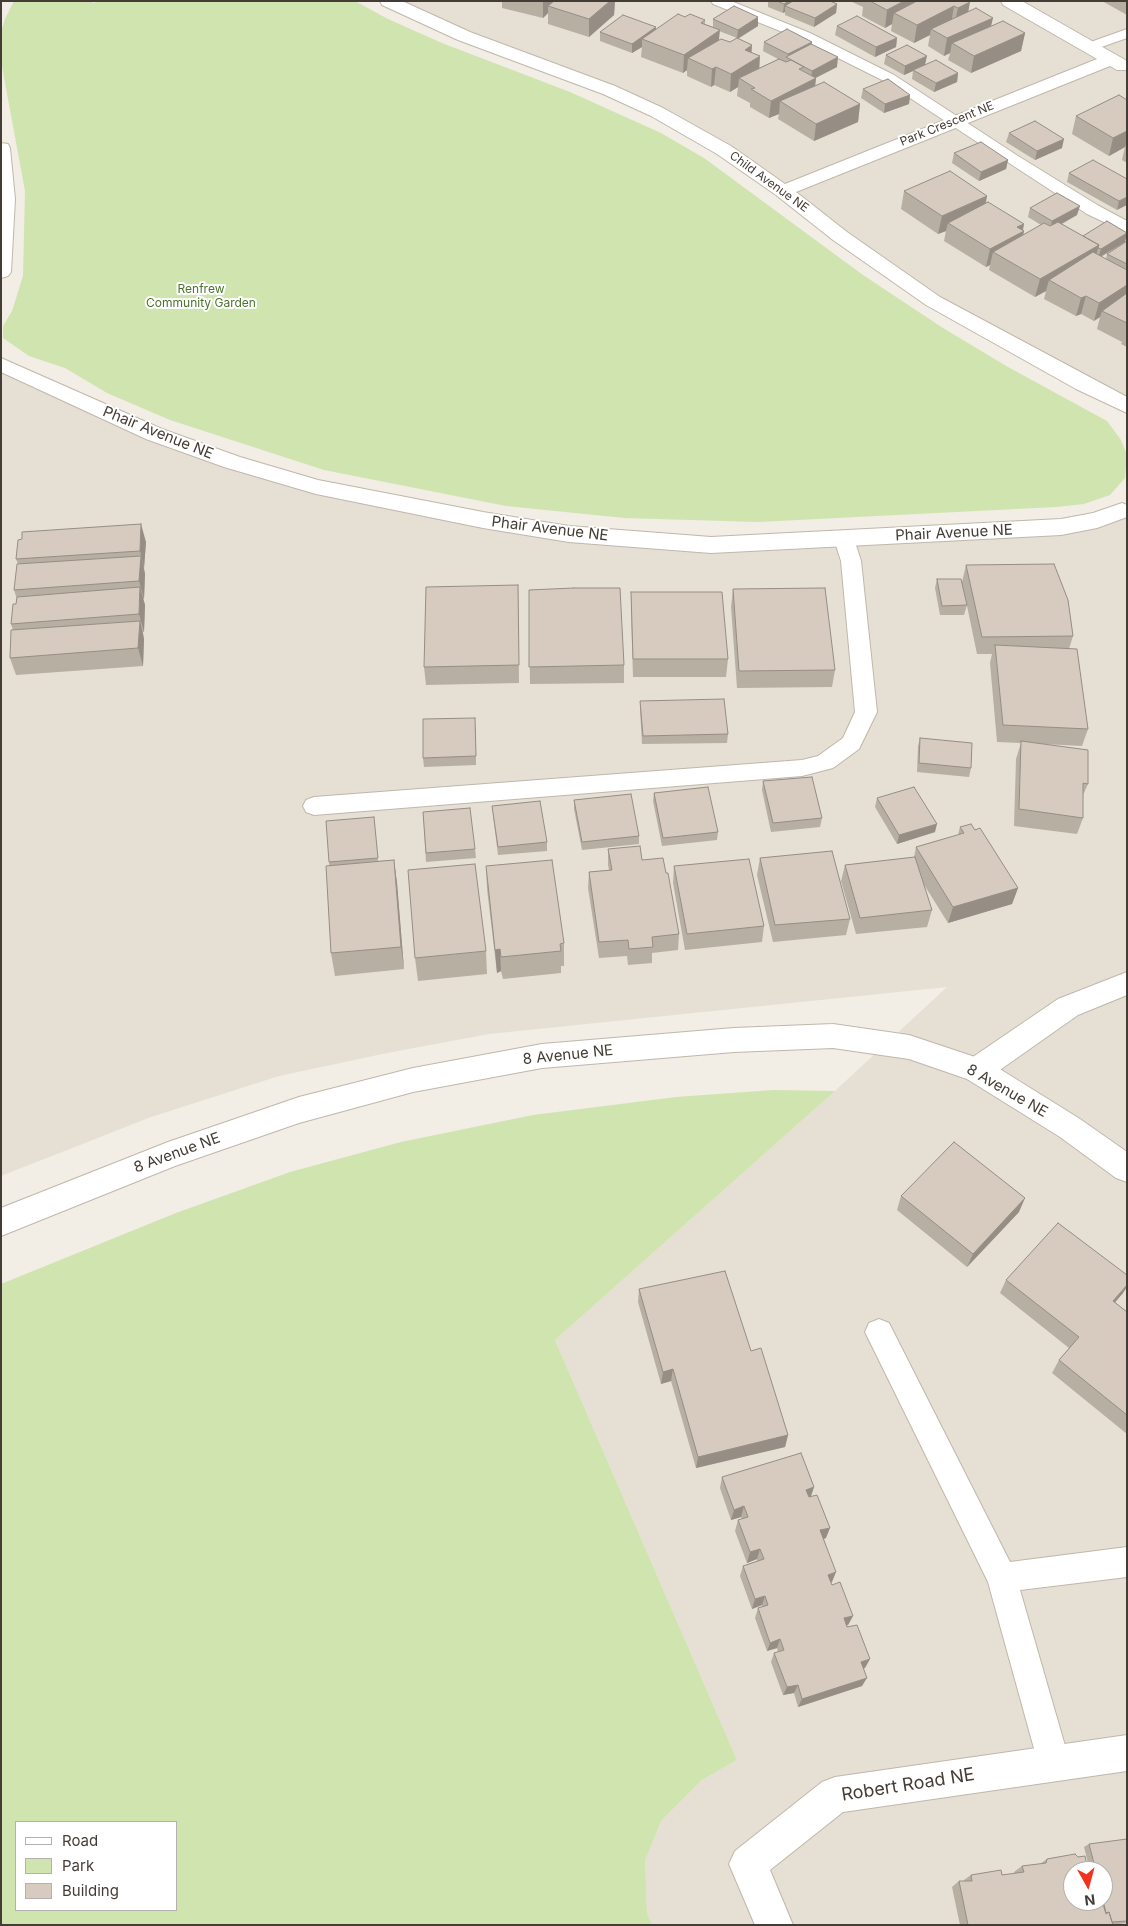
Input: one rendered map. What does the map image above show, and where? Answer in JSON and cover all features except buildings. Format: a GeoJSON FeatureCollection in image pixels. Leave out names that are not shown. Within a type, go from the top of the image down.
{"type":"FeatureCollection","features":[{"type":"Feature","properties":{"kind":"street","name":"Child Avenue NE"},"geometry":{"type":"LineString","coordinates":[[388,1],[464,36],[609,90],[657,112],[724,150],[783,191],[840,236],[933,301],[1083,384],[1127,406]]}},
{"type":"Feature","properties":{"kind":"street"},"geometry":{"type":"LineString","coordinates":[[1009,1],[1120,64]]}},
{"type":"Feature","properties":{"kind":"street","name":"Park Crescent NE"},"geometry":{"type":"LineString","coordinates":[[783,191],[954,121],[1120,64]]}},
{"type":"Feature","properties":{"kind":"street"},"geometry":{"type":"LineString","coordinates":[[1,272],[5,199],[2,160]]}},
{"type":"Feature","properties":{"kind":"street","name":"Phair Avenue NE"},"geometry":{"type":"LineString","coordinates":[[1,364],[154,434],[232,462],[316,487],[407,506],[569,534],[711,545],[1061,527],[1125,515]]}},
{"type":"Feature","properties":{"kind":"street"},"geometry":{"type":"LineString","coordinates":[[977,1070],[1068,1008],[1127,982]]}},
{"type":"Feature","properties":{"kind":"street","name":"8 Avenue NE"},"geometry":{"type":"LineString","coordinates":[[1,1222],[168,1154],[299,1110],[413,1080],[542,1056],[734,1040],[833,1036],[909,1047],[977,1070],[1070,1128],[1127,1170]]}},
{"type":"Feature","properties":{"kind":"street","name":"Robert Road NE"},"geometry":{"type":"LineString","coordinates":[[774,1925],[748,1864],[835,1795],[1127,1753]]}},
{"type":"Feature","properties":{"kind":"lane"},"geometry":{"type":"LineString","coordinates":[[718,1],[805,36],[889,78],[1093,210],[1127,228]]}},
{"type":"Feature","properties":{"kind":"lane"},"geometry":{"type":"LineString","coordinates":[[1090,48],[1127,33]]}},
{"type":"Feature","properties":{"kind":"lane"},"geometry":{"type":"LineString","coordinates":[[314,806],[802,768],[825,762],[852,743],[866,712],[851,561],[844,539]]}},
{"type":"Feature","properties":{"kind":"lane"},"geometry":{"type":"LineString","coordinates":[[879,1332],[1002,1578],[1054,1763]]}},
{"type":"Feature","properties":{"kind":"lane"},"geometry":{"type":"LineString","coordinates":[[1002,1578],[1127,1562]]}},
{"type":"Feature","properties":{"kind":"shaded area"},"geometry":{"type":"Polygon","coordinates":[[[388,1],[1127,1],[1127,406],[933,301],[657,112],[388,1]]]}},
{"type":"Feature","properties":{"kind":"shaded area"},"geometry":{"type":"Polygon","coordinates":[[[1,364],[154,434],[407,505],[711,545],[1061,527],[1127,508],[1127,1925],[652,1925],[647,1913],[645,1861],[661,1821],[702,1780],[737,1760],[555,1340],[835,1091],[947,987],[489,1034],[279,1076],[151,1117],[1,1176],[1,364]]]}},
{"type":"Feature","properties":{"kind":"green space","name":"Renfrew Community Garden"},"geometry":{"type":"Polygon","coordinates":[[[14,1],[91,1],[93,3],[100,1],[355,1],[388,19],[442,43],[570,92],[661,133],[704,158],[863,275],[943,328],[1008,367],[1107,421],[1121,440],[1127,455],[1125,478],[1110,495],[1084,504],[1056,507],[758,522],[624,518],[506,506],[324,470],[170,420],[107,393],[65,368],[29,356],[3,338],[3,326],[12,311],[23,276],[25,191],[1,61],[1,32],[14,1]]]}},
{"type":"Feature","properties":{"kind":"green space"},"geometry":{"type":"Polygon","coordinates":[[[773,1090],[835,1091],[555,1340],[737,1760],[702,1780],[661,1821],[645,1861],[647,1913],[652,1925],[1,1925],[1,1284],[176,1213],[290,1172],[401,1142],[533,1115],[676,1097],[773,1090]]]}}]}
